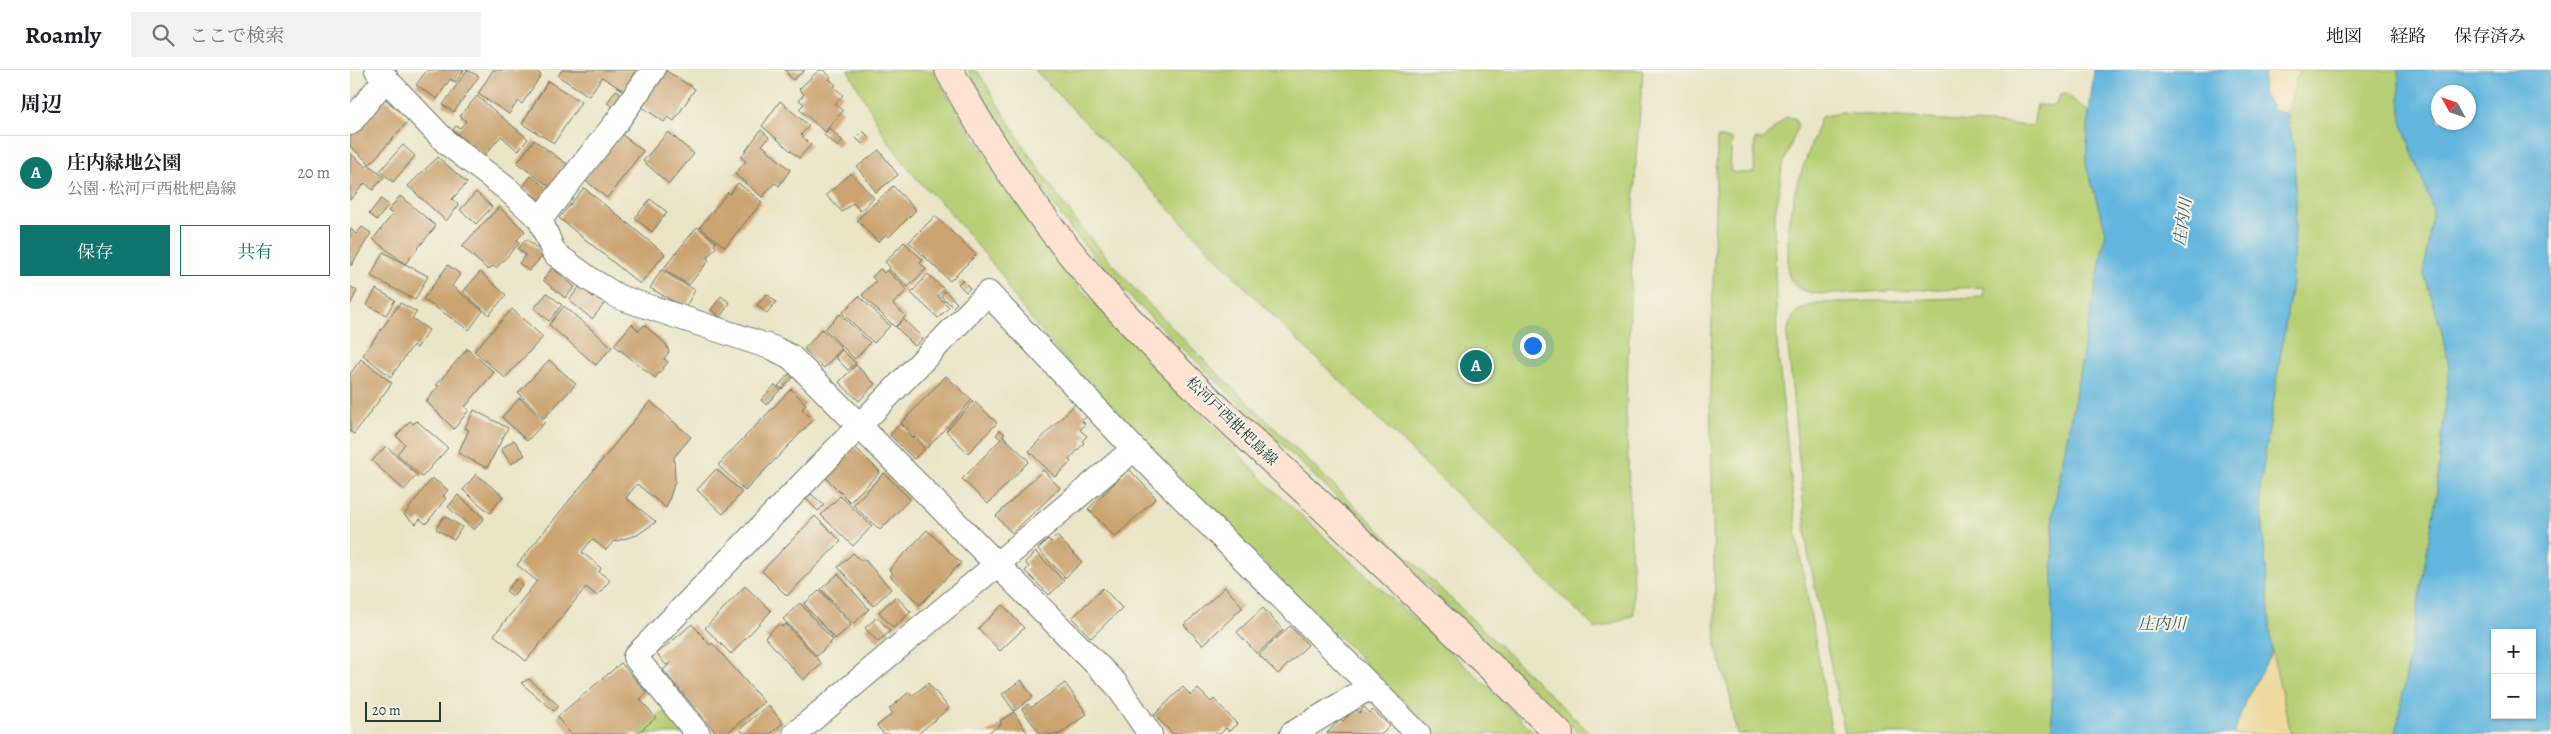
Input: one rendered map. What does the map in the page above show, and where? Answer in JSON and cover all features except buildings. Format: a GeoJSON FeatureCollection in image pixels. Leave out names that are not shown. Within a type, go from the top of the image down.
{"type":"FeatureCollection","features":[{"type":"Feature","properties":{"kind":"main road","name":"松河戸西枇杷島線"},"geometry":{"type":"LineString","coordinates":[[949,70],[998,152],[1054,231],[1107,296],[1153,344],[1271,459],[1459,634],[1559,734]]}},
{"type":"Feature","properties":{"kind":"street"},"geometry":{"type":"LineString","coordinates":[[540,219],[616,123],[653,70]]}},
{"type":"Feature","properties":{"kind":"street"},"geometry":{"type":"LineString","coordinates":[[350,123],[382,74],[448,143],[540,219],[554,253],[591,280],[618,297],[773,348],[791,357],[1116,684],[1150,734]]}},
{"type":"Feature","properties":{"kind":"street"},"geometry":{"type":"LineString","coordinates":[[698,734],[635,657],[988,292],[1134,449],[1418,734]]}},
{"type":"Feature","properties":{"kind":"street"},"geometry":{"type":"LineString","coordinates":[[795,734],[1134,449]]}},
{"type":"Feature","properties":{"kind":"street"},"geometry":{"type":"LineString","coordinates":[[1292,734],[1370,687]]}},
{"type":"Feature","properties":{"kind":"green space"},"geometry":{"type":"Polygon","coordinates":[[[848,70],[932,70],[1013,199],[1076,284],[1147,355],[1270,487],[1496,694],[1535,734],[1436,734],[1114,412],[1051,344],[1008,289],[1005,279],[944,205],[920,183],[887,140],[848,70]]]}},
{"type":"Feature","properties":{"kind":"green space"},"geometry":{"type":"Polygon","coordinates":[[[968,70],[978,72],[1029,155],[1079,225],[1137,292],[1208,364],[1591,734],[1580,734],[1131,298],[1072,231],[1022,160],[968,70]]]}},
{"type":"Feature","properties":{"kind":"green space"},"geometry":{"type":"Polygon","coordinates":[[[1035,70],[1643,70],[1636,159],[1626,408],[1634,615],[1596,629],[1281,324],[1035,70]]]}},
{"type":"Feature","properties":{"kind":"green space"},"geometry":{"type":"Polygon","coordinates":[[[2299,70],[2398,70],[2402,124],[2433,209],[2424,274],[2441,328],[2449,367],[2436,499],[2396,734],[2291,734],[2272,652],[2260,487],[2292,282],[2296,208],[2294,149],[2287,113],[2299,70]]]}},
{"type":"Feature","properties":{"kind":"green space"},"geometry":{"type":"Polygon","coordinates":[[[2066,94],[2089,112],[2086,165],[2106,232],[2053,512],[2052,734],[1845,734],[1808,553],[1787,335],[1789,327],[1793,316],[1797,312],[1820,303],[1983,297],[1983,287],[1820,294],[1800,289],[1793,283],[1788,272],[1788,224],[1796,187],[1821,117],[1840,113],[2033,126],[2037,105],[2055,106],[2060,95],[2066,94]]]}},
{"type":"Feature","properties":{"kind":"green space"},"geometry":{"type":"Polygon","coordinates":[[[1786,117],[1794,118],[1798,126],[1782,168],[1774,222],[1777,344],[1797,538],[1832,734],[1737,734],[1729,691],[1716,648],[1710,395],[1717,138],[1732,139],[1730,172],[1754,173],[1755,139],[1763,140],[1786,117]]]}},
{"type":"Feature","properties":{"kind":"green space"},"geometry":{"type":"Polygon","coordinates":[[[664,711],[684,734],[638,734],[664,711]]]}},
{"type":"Feature","properties":{"kind":"sand"},"geometry":{"type":"Polygon","coordinates":[[[2265,70],[2299,70],[2287,113],[2274,112],[2262,92],[2265,70]]]}},
{"type":"Feature","properties":{"kind":"sand"},"geometry":{"type":"Polygon","coordinates":[[[2272,652],[2291,734],[2234,734],[2245,701],[2272,652]]]}},
{"type":"Feature","properties":{"kind":"water","name":"庄内川"},"geometry":{"type":"Polygon","coordinates":[[[2094,70],[2265,70],[2262,92],[2274,111],[2287,113],[2294,149],[2296,208],[2292,282],[2260,487],[2272,652],[2245,701],[2234,734],[2052,734],[2053,512],[2106,232],[2086,165],[2094,70]]]}},
{"type":"Feature","properties":{"kind":"water"},"geometry":{"type":"Polygon","coordinates":[[[2398,70],[2551,70],[2551,734],[2396,734],[2436,499],[2449,367],[2441,328],[2424,274],[2433,209],[2402,124],[2398,70]]]}},
{"type":"Feature","properties":{"kind":"place","name":"庄内緑地公園"},"geometry":{"type":"Point","coordinates":[1476,366]}}]}
